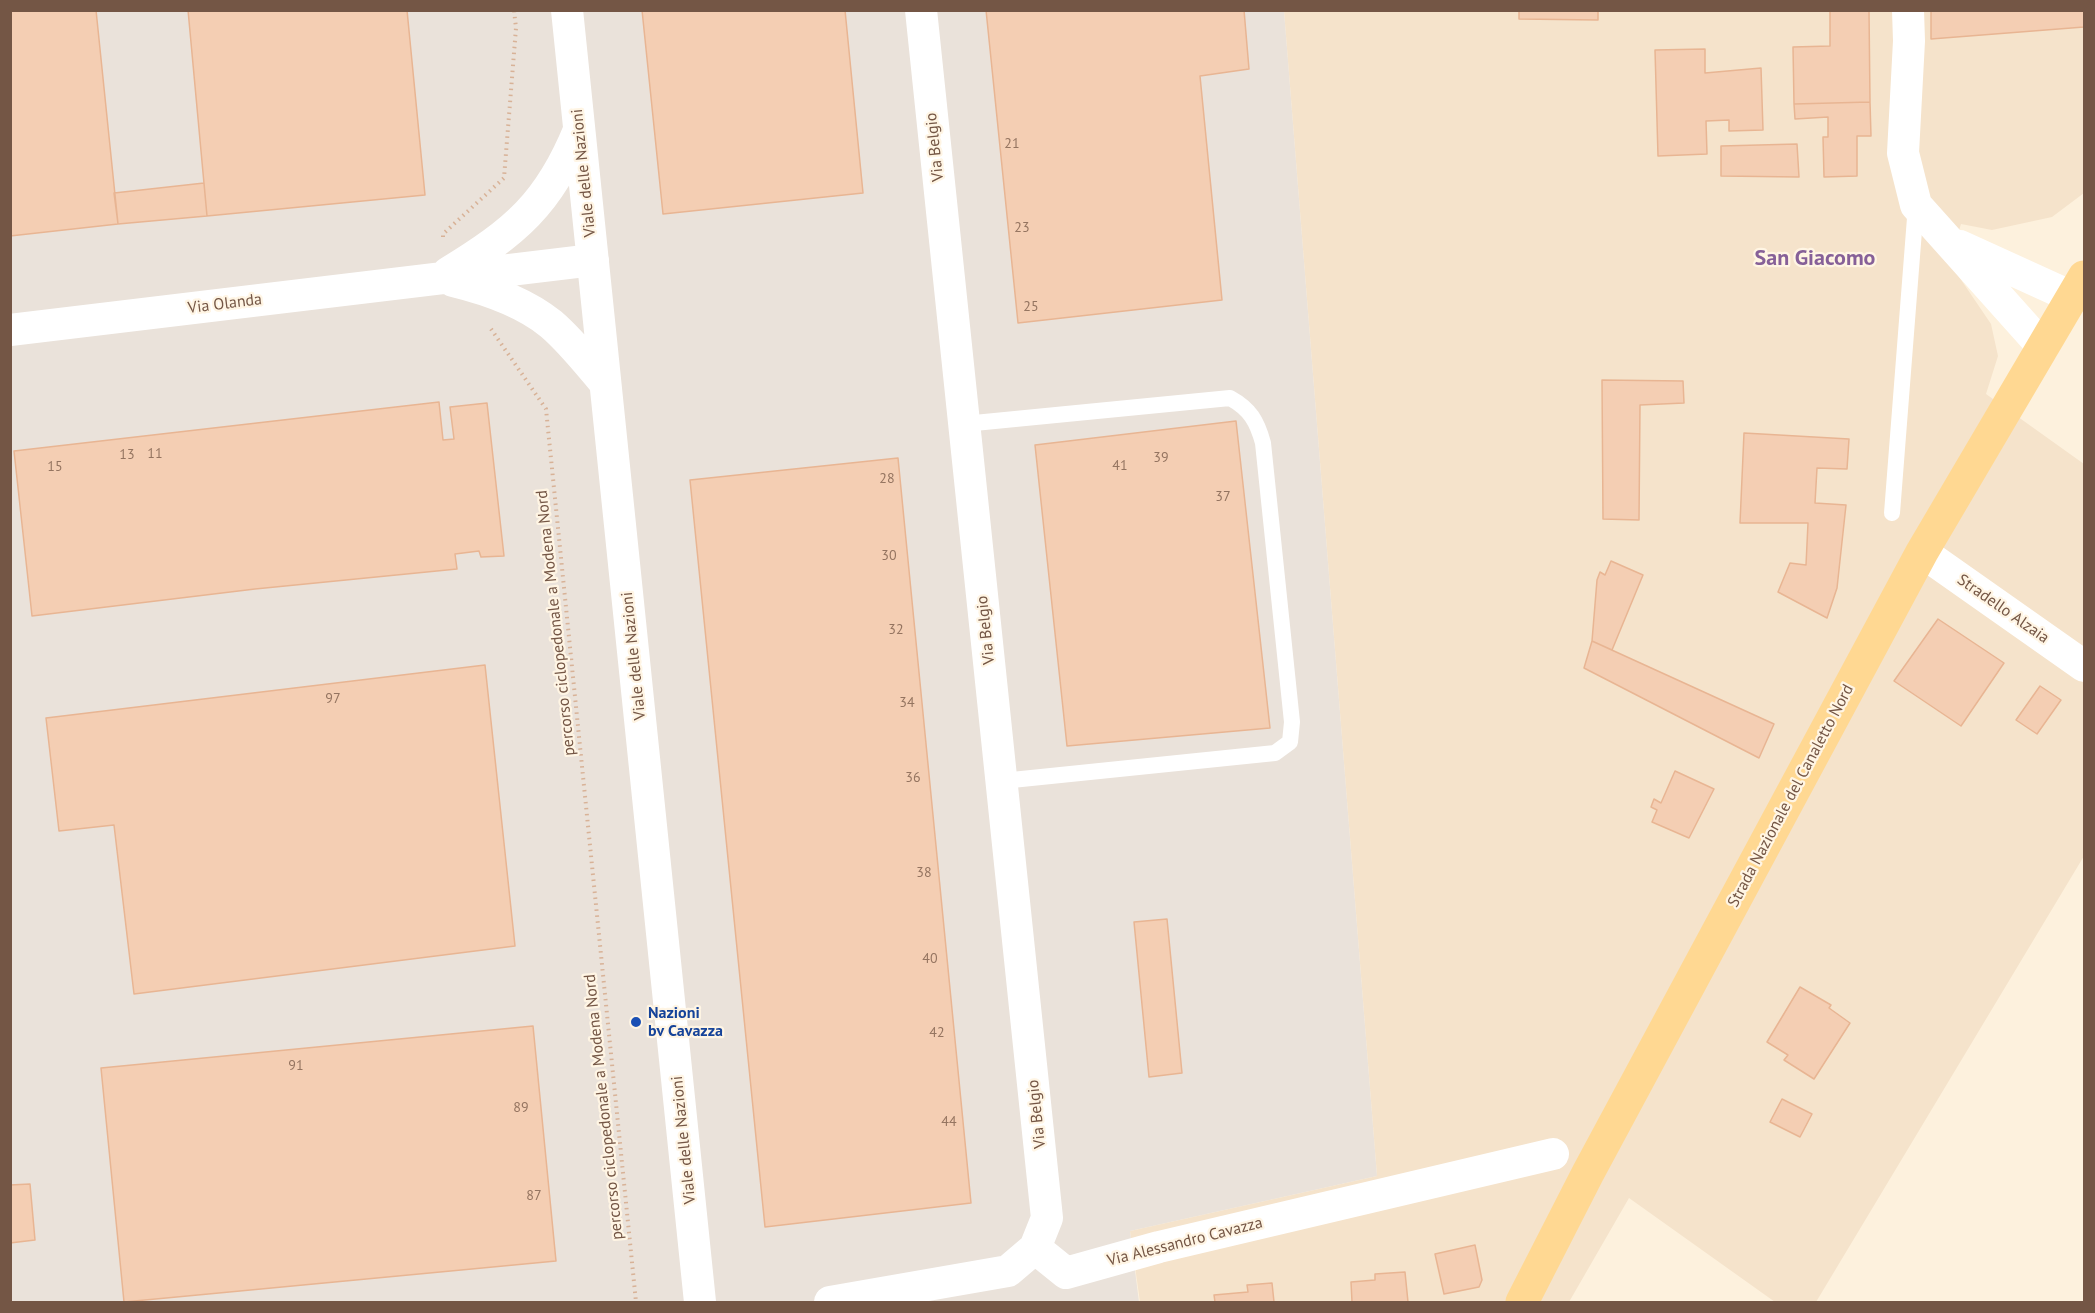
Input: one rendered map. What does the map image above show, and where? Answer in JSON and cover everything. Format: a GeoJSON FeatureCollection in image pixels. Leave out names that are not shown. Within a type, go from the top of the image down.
{"type":"FeatureCollection","features":[{"type":"Feature","properties":{"kind":"main road","name":"Strada Nazionale del Canaletto Nord"},"geometry":{"type":"LineString","coordinates":[[1522,1302],[1588,1173],[1922,552],[2078,287]]}},
{"type":"Feature","properties":{"kind":"street","name":"Viale delle Nazioni"},"geometry":{"type":"LineString","coordinates":[[567,10],[700,1302]]}},
{"type":"Feature","properties":{"kind":"street","name":"Via Belgio"},"geometry":{"type":"LineString","coordinates":[[921,10],[1047,1218],[1035,1248]]}},
{"type":"Feature","properties":{"kind":"street"},"geometry":{"type":"LineString","coordinates":[[1908,10],[1909,41],[1903,153],[1916,205],[2043,347]]}},
{"type":"Feature","properties":{"kind":"street","name":"Via Olanda"},"geometry":{"type":"LineString","coordinates":[[443,276],[515,228],[541,200],[566,161],[579,129]]}},
{"type":"Feature","properties":{"kind":"street"},"geometry":{"type":"LineString","coordinates":[[1948,240],[2078,287]]}},
{"type":"Feature","properties":{"kind":"street","name":"Via Olanda"},"geometry":{"type":"LineString","coordinates":[[10,330],[443,276],[593,260]]}},
{"type":"Feature","properties":{"kind":"street","name":"Via Olanda"},"geometry":{"type":"LineString","coordinates":[[443,276],[517,304],[550,324],[605,383]]}},
{"type":"Feature","properties":{"kind":"street","name":"Stradello Alzaia"},"geometry":{"type":"LineString","coordinates":[[1922,552],[2085,666]]}},
{"type":"Feature","properties":{"kind":"street","name":"Via Alessandro Cavazza"},"geometry":{"type":"LineString","coordinates":[[1035,1248],[1066,1273],[1159,1247],[1553,1154]]}},
{"type":"Feature","properties":{"kind":"street"},"geometry":{"type":"LineString","coordinates":[[830,1302],[1008,1271],[1035,1248]]}},
{"type":"Feature","properties":{"kind":"lane"},"geometry":{"type":"LineString","coordinates":[[1892,513],[1916,205]]}},
{"type":"Feature","properties":{"kind":"lane"},"geometry":{"type":"LineString","coordinates":[[964,424],[1230,398],[1244,405],[1257,421],[1263,443],[1292,722],[1290,742],[1275,753],[1002,781]]}},
{"type":"Feature","properties":{"kind":"path"},"geometry":{"type":"LineString","coordinates":[[443,276],[443,234],[504,178],[516,28],[514,10]]}},
{"type":"Feature","properties":{"kind":"path","name":"percorso ciclopedonale a Modena Nord"},"geometry":{"type":"LineString","coordinates":[[489,326],[546,409],[636,1302]]}},
{"type":"Feature","properties":{"kind":"shaded area"},"geometry":{"type":"Polygon","coordinates":[[[10,11],[1284,11],[1377,1176],[1130,1231],[1139,1302],[11,1302],[10,11]]]}},
{"type":"Feature","properties":{"kind":"shaded area"},"geometry":{"type":"Polygon","coordinates":[[[1284,11],[2084,11],[2084,193],[2052,217],[1992,230],[1961,224],[1949,262],[1991,324],[1998,356],[1986,394],[2084,464],[2084,856],[1816,1302],[1775,1302],[1629,1198],[1569,1302],[1140,1302],[1130,1231],[1377,1176],[1284,11]]]}},
{"type":"Feature","properties":{"kind":"building"},"geometry":{"type":"Polygon","coordinates":[[[10,10],[96,10],[118,224],[10,236],[10,10]]]}},
{"type":"Feature","properties":{"kind":"building"},"geometry":{"type":"Polygon","coordinates":[[[188,10],[407,10],[425,195],[207,216],[188,10]]]}},
{"type":"Feature","properties":{"kind":"building"},"geometry":{"type":"Polygon","coordinates":[[[642,10],[845,10],[863,193],[663,214],[642,10]]]}},
{"type":"Feature","properties":{"kind":"building"},"geometry":{"type":"Polygon","coordinates":[[[986,10],[1244,10],[1249,69],[1200,76],[1222,300],[1018,323],[986,10]]]}},
{"type":"Feature","properties":{"kind":"building"},"geometry":{"type":"Polygon","coordinates":[[[1519,10],[1598,10],[1598,20],[1519,19],[1519,10]]]}},
{"type":"Feature","properties":{"kind":"building"},"geometry":{"type":"Polygon","coordinates":[[[1830,10],[1869,10],[1870,102],[1794,104],[1793,47],[1830,46],[1830,10]]]}},
{"type":"Feature","properties":{"kind":"building"},"geometry":{"type":"Polygon","coordinates":[[[1931,10],[2084,10],[2084,27],[1931,39],[1931,10]]]}},
{"type":"Feature","properties":{"kind":"building"},"geometry":{"type":"Polygon","coordinates":[[[1705,49],[1705,73],[1761,68],[1763,130],[1729,131],[1729,120],[1706,121],[1707,154],[1658,156],[1655,50],[1705,49]]]}},
{"type":"Feature","properties":{"kind":"building"},"geometry":{"type":"Polygon","coordinates":[[[1870,102],[1871,136],[1857,136],[1857,176],[1824,177],[1823,137],[1828,137],[1828,117],[1795,119],[1794,104],[1870,102]]]}},
{"type":"Feature","properties":{"kind":"building"},"geometry":{"type":"Polygon","coordinates":[[[1797,144],[1799,177],[1721,176],[1721,146],[1797,144]]]}},
{"type":"Feature","properties":{"kind":"building"},"geometry":{"type":"Polygon","coordinates":[[[204,183],[207,216],[118,224],[114,193],[204,183]]]}},
{"type":"Feature","properties":{"kind":"building"},"geometry":{"type":"Polygon","coordinates":[[[1602,380],[1683,381],[1684,403],[1640,405],[1639,520],[1603,519],[1602,380]]]}},
{"type":"Feature","properties":{"kind":"building"},"geometry":{"type":"Polygon","coordinates":[[[439,402],[443,440],[454,439],[450,407],[487,403],[504,556],[481,557],[479,551],[455,554],[457,569],[255,589],[32,616],[14,451],[439,402]]]}},
{"type":"Feature","properties":{"kind":"building"},"geometry":{"type":"Polygon","coordinates":[[[1236,421],[1270,728],[1067,746],[1035,445],[1236,421]]]}},
{"type":"Feature","properties":{"kind":"building"},"geometry":{"type":"Polygon","coordinates":[[[1744,433],[1849,439],[1847,469],[1817,468],[1815,503],[1846,505],[1837,588],[1827,618],[1778,592],[1790,563],[1806,565],[1808,523],[1740,523],[1744,433]]]}},
{"type":"Feature","properties":{"kind":"building"},"geometry":{"type":"Polygon","coordinates":[[[898,458],[971,1203],[765,1227],[690,480],[898,458]]]}},
{"type":"Feature","properties":{"kind":"building"},"geometry":{"type":"Polygon","coordinates":[[[1611,561],[1643,575],[1612,650],[1592,641],[1597,580],[1600,572],[1605,575],[1611,561]]]}},
{"type":"Feature","properties":{"kind":"building"},"geometry":{"type":"Polygon","coordinates":[[[1938,619],[2004,663],[1961,726],[1894,681],[1938,619]]]}},
{"type":"Feature","properties":{"kind":"building"},"geometry":{"type":"Polygon","coordinates":[[[1592,641],[1774,724],[1759,758],[1584,668],[1592,641]]]}},
{"type":"Feature","properties":{"kind":"building"},"geometry":{"type":"Polygon","coordinates":[[[485,665],[515,946],[134,994],[114,825],[59,831],[46,718],[485,665]]]}},
{"type":"Feature","properties":{"kind":"building"},"geometry":{"type":"Polygon","coordinates":[[[2040,686],[2061,700],[2037,734],[2016,720],[2040,686]]]}},
{"type":"Feature","properties":{"kind":"building"},"geometry":{"type":"Polygon","coordinates":[[[1675,771],[1714,789],[1689,838],[1652,822],[1657,810],[1651,807],[1654,799],[1661,803],[1675,771]]]}},
{"type":"Feature","properties":{"kind":"building"},"geometry":{"type":"Polygon","coordinates":[[[1167,919],[1182,1073],[1149,1077],[1134,922],[1167,919]]]}},
{"type":"Feature","properties":{"kind":"building"},"geometry":{"type":"Polygon","coordinates":[[[1800,987],[1831,1005],[1829,1008],[1850,1023],[1814,1079],[1784,1060],[1788,1055],[1767,1042],[1800,987]]]}},
{"type":"Feature","properties":{"kind":"building"},"geometry":{"type":"Polygon","coordinates":[[[533,1026],[556,1261],[124,1302],[101,1068],[533,1026]]]}},
{"type":"Feature","properties":{"kind":"building"},"geometry":{"type":"Polygon","coordinates":[[[1782,1099],[1812,1114],[1800,1137],[1770,1122],[1782,1099]]]}},
{"type":"Feature","properties":{"kind":"building"},"geometry":{"type":"Polygon","coordinates":[[[30,1184],[35,1240],[10,1243],[10,1185],[30,1184]]]}},
{"type":"Feature","properties":{"kind":"building"},"geometry":{"type":"Polygon","coordinates":[[[1475,1245],[1482,1280],[1479,1287],[1444,1294],[1435,1254],[1475,1245]]]}},
{"type":"Feature","properties":{"kind":"building"},"geometry":{"type":"Polygon","coordinates":[[[1405,1272],[1408,1302],[1352,1302],[1351,1282],[1375,1280],[1375,1274],[1405,1272]]]}},
{"type":"Feature","properties":{"kind":"building"},"geometry":{"type":"Polygon","coordinates":[[[1272,1283],[1274,1302],[1215,1302],[1214,1295],[1248,1292],[1247,1285],[1272,1283]]]}},
{"type":"Feature","properties":{"kind":"place","name":"Nazioni bv Cavazza"},"geometry":{"type":"Point","coordinates":[636,1022]}},
{"type":"Feature","properties":{"kind":"district","name":"San Giacomo"},"geometry":{"type":"Point","coordinates":[1815,259]}}]}
